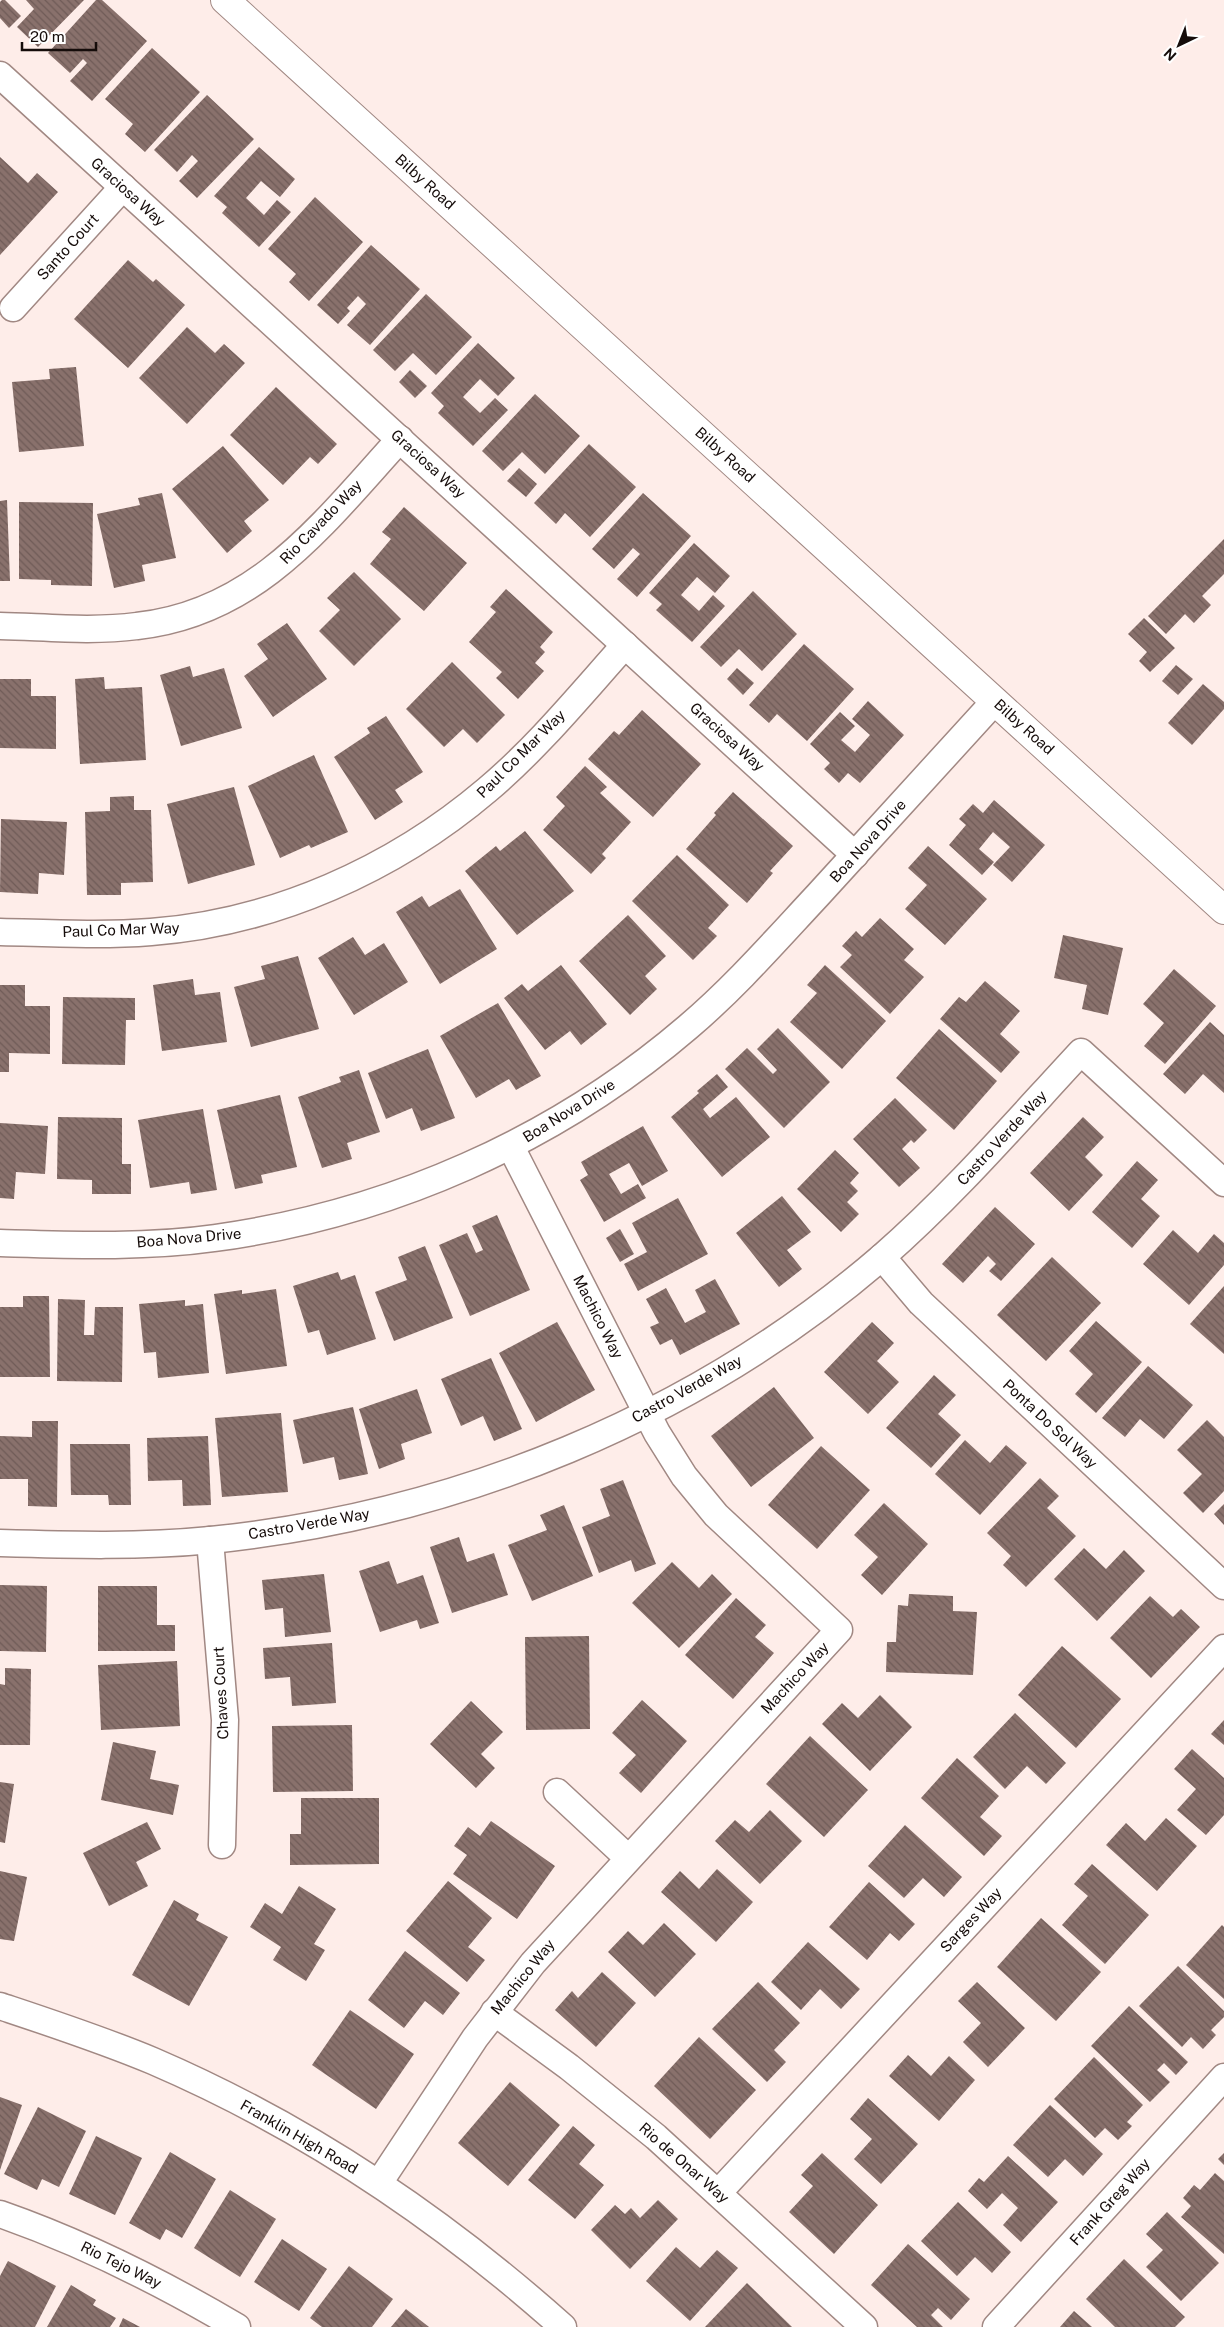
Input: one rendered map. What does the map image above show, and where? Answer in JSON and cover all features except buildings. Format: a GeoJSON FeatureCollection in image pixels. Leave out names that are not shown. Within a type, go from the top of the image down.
{"type":"FeatureCollection","features":[{"type":"Feature","properties":{"kind":"main road","name":"Bilby Road"},"geometry":{"type":"LineString","coordinates":[[225,0],[1224,910]]}},
{"type":"Feature","properties":{"kind":"street","name":"Graciosa Way"},"geometry":{"type":"LineString","coordinates":[[0,75],[855,854]]}},
{"type":"Feature","properties":{"kind":"street","name":"Santo Court"},"geometry":{"type":"LineString","coordinates":[[12,308],[123,187]]}},
{"type":"Feature","properties":{"kind":"street","name":"Rio Cavado Way"},"geometry":{"type":"LineString","coordinates":[[0,626],[91,629],[137,626],[198,612],[240,592],[266,576],[302,546],[400,439]]}},
{"type":"Feature","properties":{"kind":"street","name":"Paul Co Mar Way"},"geometry":{"type":"LineString","coordinates":[[0,932],[152,932],[198,926],[266,911],[310,896],[352,878],[394,856],[427,835],[488,789],[522,758],[625,645]]}},
{"type":"Feature","properties":{"kind":"street","name":"Boa Nova Drive"},"geometry":{"type":"LineString","coordinates":[[0,1243],[74,1245],[158,1244],[215,1238],[271,1229],[353,1209],[416,1188],[511,1146],[581,1106],[648,1060],[690,1026],[749,970],[995,701]]}},
{"type":"Feature","properties":{"kind":"street","name":"Castro Verde Way"},"geometry":{"type":"LineString","coordinates":[[0,1543],[123,1545],[210,1540],[326,1524],[371,1514],[466,1488],[558,1455],[647,1414],[756,1351],[833,1296],[882,1257],[948,1196],[1081,1052],[1224,1183]]}},
{"type":"Feature","properties":{"kind":"street","name":"Machico Way"},"geometry":{"type":"LineString","coordinates":[[379,2183],[494,2012],[533,1963],[839,1630],[716,1515],[684,1476],[647,1414],[511,1146]]}},
{"type":"Feature","properties":{"kind":"street","name":"Ponta Do Sol Way"},"geometry":{"type":"LineString","coordinates":[[882,1257],[921,1303],[1224,1586]]}},
{"type":"Feature","properties":{"kind":"street","name":"Chaves Court"},"geometry":{"type":"LineString","coordinates":[[210,1540],[225,1720],[222,1845]]}},
{"type":"Feature","properties":{"kind":"street","name":"Sarges Way"},"geometry":{"type":"LineString","coordinates":[[718,2193],[1224,1648]]}},
{"type":"Feature","properties":{"kind":"street"},"geometry":{"type":"LineString","coordinates":[[557,1792],[628,1858]]}},
{"type":"Feature","properties":{"kind":"street","name":"Franklin High Road"},"geometry":{"type":"LineString","coordinates":[[0,2006],[86,2034],[163,2066],[253,2109],[317,2144],[379,2183],[463,2242],[564,2327]]}},
{"type":"Feature","properties":{"kind":"street","name":"Rio de Onar Way"},"geometry":{"type":"LineString","coordinates":[[494,2012],[569,2067],[656,2136],[864,2327]]}},
{"type":"Feature","properties":{"kind":"street","name":"Frank Greg Way"},"geometry":{"type":"LineString","coordinates":[[996,2327],[1224,2077]]}},
{"type":"Feature","properties":{"kind":"street","name":"Rio Tejo Way"},"geometry":{"type":"LineString","coordinates":[[0,2214],[46,2230],[107,2257],[196,2303],[237,2327]]}}]}
